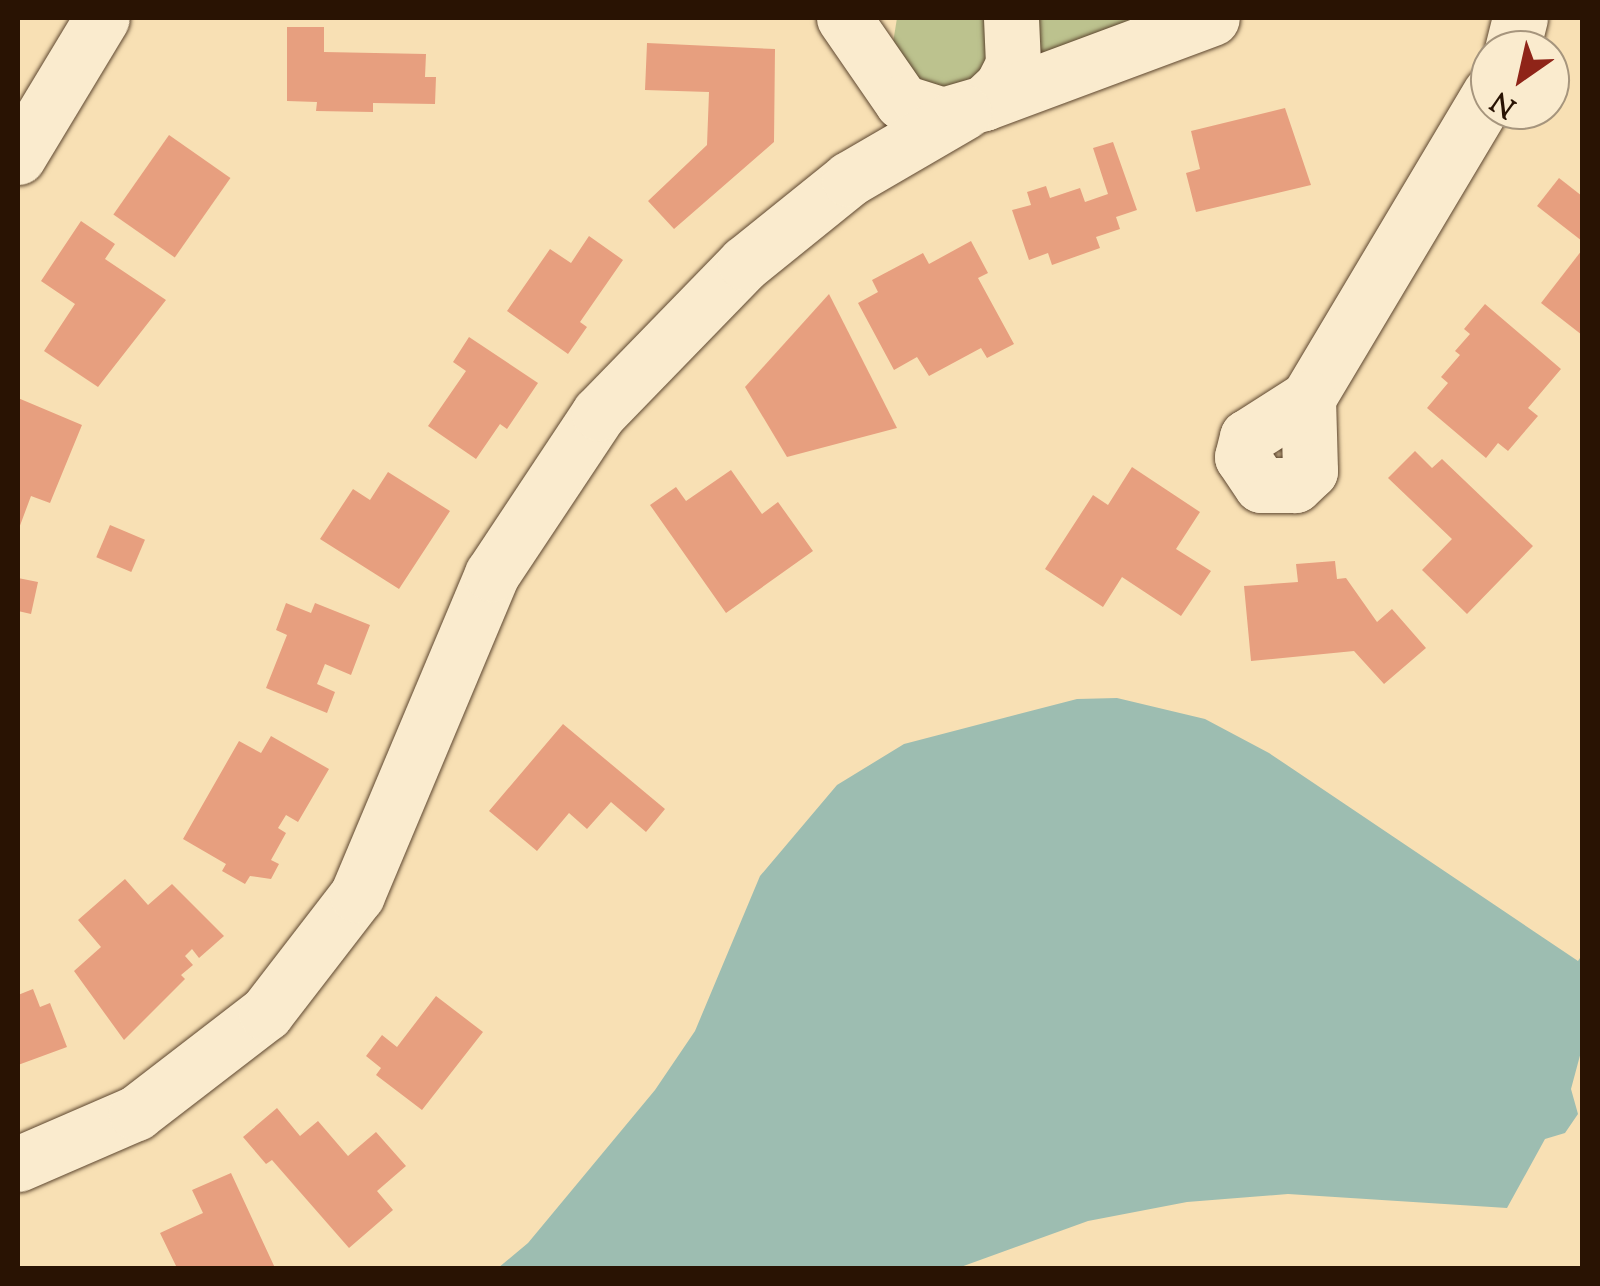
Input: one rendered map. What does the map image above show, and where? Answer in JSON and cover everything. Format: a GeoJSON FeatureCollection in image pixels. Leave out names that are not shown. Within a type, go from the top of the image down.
{"type":"FeatureCollection","features":[{"type":"Feature","properties":{"kind":"street"},"geometry":{"type":"LineString","coordinates":[[18,157],[102,18]]}},
{"type":"Feature","properties":{"kind":"street"},"geometry":{"type":"LineString","coordinates":[[844,18],[922,112],[974,107],[1013,64],[1011,18]]}},
{"type":"Feature","properties":{"kind":"street"},"geometry":{"type":"LineString","coordinates":[[18,1164],[136,1113],[266,1013],[301,972],[357,895],[453,654],[542,490],[668,335],[848,178],[974,107],[1212,18]]}},
{"type":"Feature","properties":{"kind":"street"},"geometry":{"type":"LineString","coordinates":[[848,178],[879,56]]}},
{"type":"Feature","properties":{"kind":"street"},"geometry":{"type":"LineString","coordinates":[[1308,398],[1470,127]]}},
{"type":"Feature","properties":{"kind":"green space"},"geometry":{"type":"Polygon","coordinates":[[[897,18],[986,18],[992,41],[983,71],[957,89],[925,88],[892,49],[897,18]]]}},
{"type":"Feature","properties":{"kind":"green space"},"geometry":{"type":"Polygon","coordinates":[[[1026,18],[1149,18],[1037,55],[1026,18]]]}},
{"type":"Feature","properties":{"kind":"shaded area"},"geometry":{"type":"Polygon","coordinates":[[[1117,698],[1205,719],[1269,753],[1578,961],[1582,955],[1582,1048],[1571,1089],[1578,1114],[1565,1133],[1545,1139],[1507,1208],[1288,1194],[1187,1202],[1088,1221],[958,1268],[498,1268],[528,1243],[655,1090],[695,1031],[760,876],[837,785],[904,744],[1077,699],[1117,698]]]}},
{"type":"Feature","properties":{"kind":"building"},"geometry":{"type":"Polygon","coordinates":[[[287,27],[324,27],[324,52],[426,54],[425,77],[436,77],[435,104],[373,103],[373,112],[316,111],[317,102],[287,101],[287,27]]]}},
{"type":"Feature","properties":{"kind":"building"},"geometry":{"type":"Polygon","coordinates":[[[647,43],[775,49],[774,142],[674,229],[648,201],[707,145],[709,92],[645,90],[647,43]]]}},
{"type":"Feature","properties":{"kind":"building"},"geometry":{"type":"Polygon","coordinates":[[[1285,108],[1311,185],[1196,212],[1186,173],[1200,169],[1191,131],[1285,108]]]}},
{"type":"Feature","properties":{"kind":"building"},"geometry":{"type":"Polygon","coordinates":[[[169,135],[230,178],[175,257],[113,214],[169,135]]]}},
{"type":"Feature","properties":{"kind":"building"},"geometry":{"type":"Polygon","coordinates":[[[1113,142],[1137,210],[1116,217],[1120,229],[1096,237],[1100,248],[1052,265],[1048,253],[1029,260],[1012,210],[1031,205],[1027,192],[1046,186],[1050,198],[1080,188],[1085,202],[1108,194],[1093,148],[1113,142]]]}},
{"type":"Feature","properties":{"kind":"building"},"geometry":{"type":"Polygon","coordinates":[[[1559,178],[1582,196],[1582,241],[1537,206],[1559,178]]]}},
{"type":"Feature","properties":{"kind":"building"},"geometry":{"type":"Polygon","coordinates":[[[81,221],[115,244],[105,259],[166,300],[98,387],[44,351],[75,304],[41,281],[81,221]]]}},
{"type":"Feature","properties":{"kind":"building"},"geometry":{"type":"Polygon","coordinates":[[[589,236],[623,260],[580,322],[587,327],[568,354],[507,311],[550,249],[571,263],[589,236]]]}},
{"type":"Feature","properties":{"kind":"building"},"geometry":{"type":"Polygon","coordinates":[[[971,241],[988,273],[978,278],[1014,344],[987,358],[981,348],[929,376],[917,357],[894,370],[858,303],[878,292],[872,280],[923,253],[929,264],[971,241]]]}},
{"type":"Feature","properties":{"kind":"building"},"geometry":{"type":"Polygon","coordinates":[[[1582,250],[1582,335],[1541,303],[1582,250]]]}},
{"type":"Feature","properties":{"kind":"building"},"geometry":{"type":"Polygon","coordinates":[[[829,294],[897,428],[787,457],[745,387],[829,294]]]}},
{"type":"Feature","properties":{"kind":"building"},"geometry":{"type":"Polygon","coordinates":[[[1485,304],[1561,369],[1528,408],[1538,416],[1508,451],[1498,443],[1486,458],[1427,408],[1448,383],[1441,377],[1460,355],[1455,351],[1470,334],[1464,329],[1485,304]]]}},
{"type":"Feature","properties":{"kind":"building"},"geometry":{"type":"Polygon","coordinates":[[[469,337],[538,383],[507,429],[500,424],[476,459],[428,426],[466,371],[453,362],[469,337]]]}},
{"type":"Feature","properties":{"kind":"building"},"geometry":{"type":"Polygon","coordinates":[[[18,398],[82,425],[50,503],[31,496],[18,531],[18,398]]]}},
{"type":"Feature","properties":{"kind":"building"},"geometry":{"type":"Polygon","coordinates":[[[1415,451],[1432,468],[1442,459],[1533,546],[1467,614],[1422,570],[1452,539],[1388,478],[1415,451]]]}},
{"type":"Feature","properties":{"kind":"building"},"geometry":{"type":"Polygon","coordinates":[[[1132,467],[1200,512],[1176,549],[1211,571],[1181,616],[1122,577],[1103,607],[1045,569],[1093,495],[1108,505],[1132,467]]]}},
{"type":"Feature","properties":{"kind":"building"},"geometry":{"type":"Polygon","coordinates":[[[731,470],[762,514],[778,502],[813,551],[726,613],[650,505],[676,487],[686,501],[731,470]]]}},
{"type":"Feature","properties":{"kind":"building"},"geometry":{"type":"Polygon","coordinates":[[[388,472],[450,511],[399,589],[320,539],[353,489],[370,500],[388,472]]]}},
{"type":"Feature","properties":{"kind":"building"},"geometry":{"type":"Polygon","coordinates":[[[110,525],[145,540],[131,572],[96,557],[110,525]]]}},
{"type":"Feature","properties":{"kind":"building"},"geometry":{"type":"Polygon","coordinates":[[[1335,561],[1337,579],[1346,578],[1377,622],[1392,609],[1426,648],[1384,684],[1354,651],[1251,661],[1244,586],[1298,582],[1296,564],[1335,561]]]}},
{"type":"Feature","properties":{"kind":"building"},"geometry":{"type":"Polygon","coordinates":[[[18,578],[38,582],[31,614],[18,611],[18,578]]]}},
{"type":"Feature","properties":{"kind":"building"},"geometry":{"type":"Polygon","coordinates":[[[286,603],[311,613],[315,603],[370,625],[351,675],[325,664],[317,684],[335,692],[327,713],[266,688],[287,635],[276,630],[286,603]]]}},
{"type":"Feature","properties":{"kind":"building"},"geometry":{"type":"Polygon","coordinates":[[[563,724],[665,809],[646,832],[611,802],[587,829],[569,813],[537,851],[489,811],[563,724]]]}},
{"type":"Feature","properties":{"kind":"building"},"geometry":{"type":"Polygon","coordinates":[[[271,736],[329,769],[298,822],[286,815],[278,828],[286,833],[271,860],[279,864],[271,879],[250,876],[245,884],[222,871],[226,864],[183,839],[239,741],[261,753],[271,736]]]}},
{"type":"Feature","properties":{"kind":"building"},"geometry":{"type":"Polygon","coordinates":[[[125,879],[148,905],[172,884],[224,936],[199,958],[192,949],[185,956],[193,965],[181,975],[185,979],[124,1040],[74,971],[101,947],[78,920],[125,879]]]}},
{"type":"Feature","properties":{"kind":"building"},"geometry":{"type":"Polygon","coordinates":[[[33,989],[40,1007],[50,1003],[67,1047],[18,1065],[18,995],[33,989]]]}},
{"type":"Feature","properties":{"kind":"building"},"geometry":{"type":"Polygon","coordinates":[[[436,996],[483,1032],[422,1110],[376,1075],[381,1068],[366,1056],[382,1035],[397,1047],[436,996]]]}},
{"type":"Feature","properties":{"kind":"building"},"geometry":{"type":"Polygon","coordinates":[[[277,1108],[300,1136],[318,1121],[348,1156],[376,1132],[406,1166],[377,1191],[393,1210],[349,1248],[272,1160],[266,1164],[243,1137],[277,1108]]]}},
{"type":"Feature","properties":{"kind":"building"},"geometry":{"type":"Polygon","coordinates":[[[231,1173],[275,1268],[177,1268],[160,1233],[203,1213],[192,1190],[231,1173]]]}}]}
